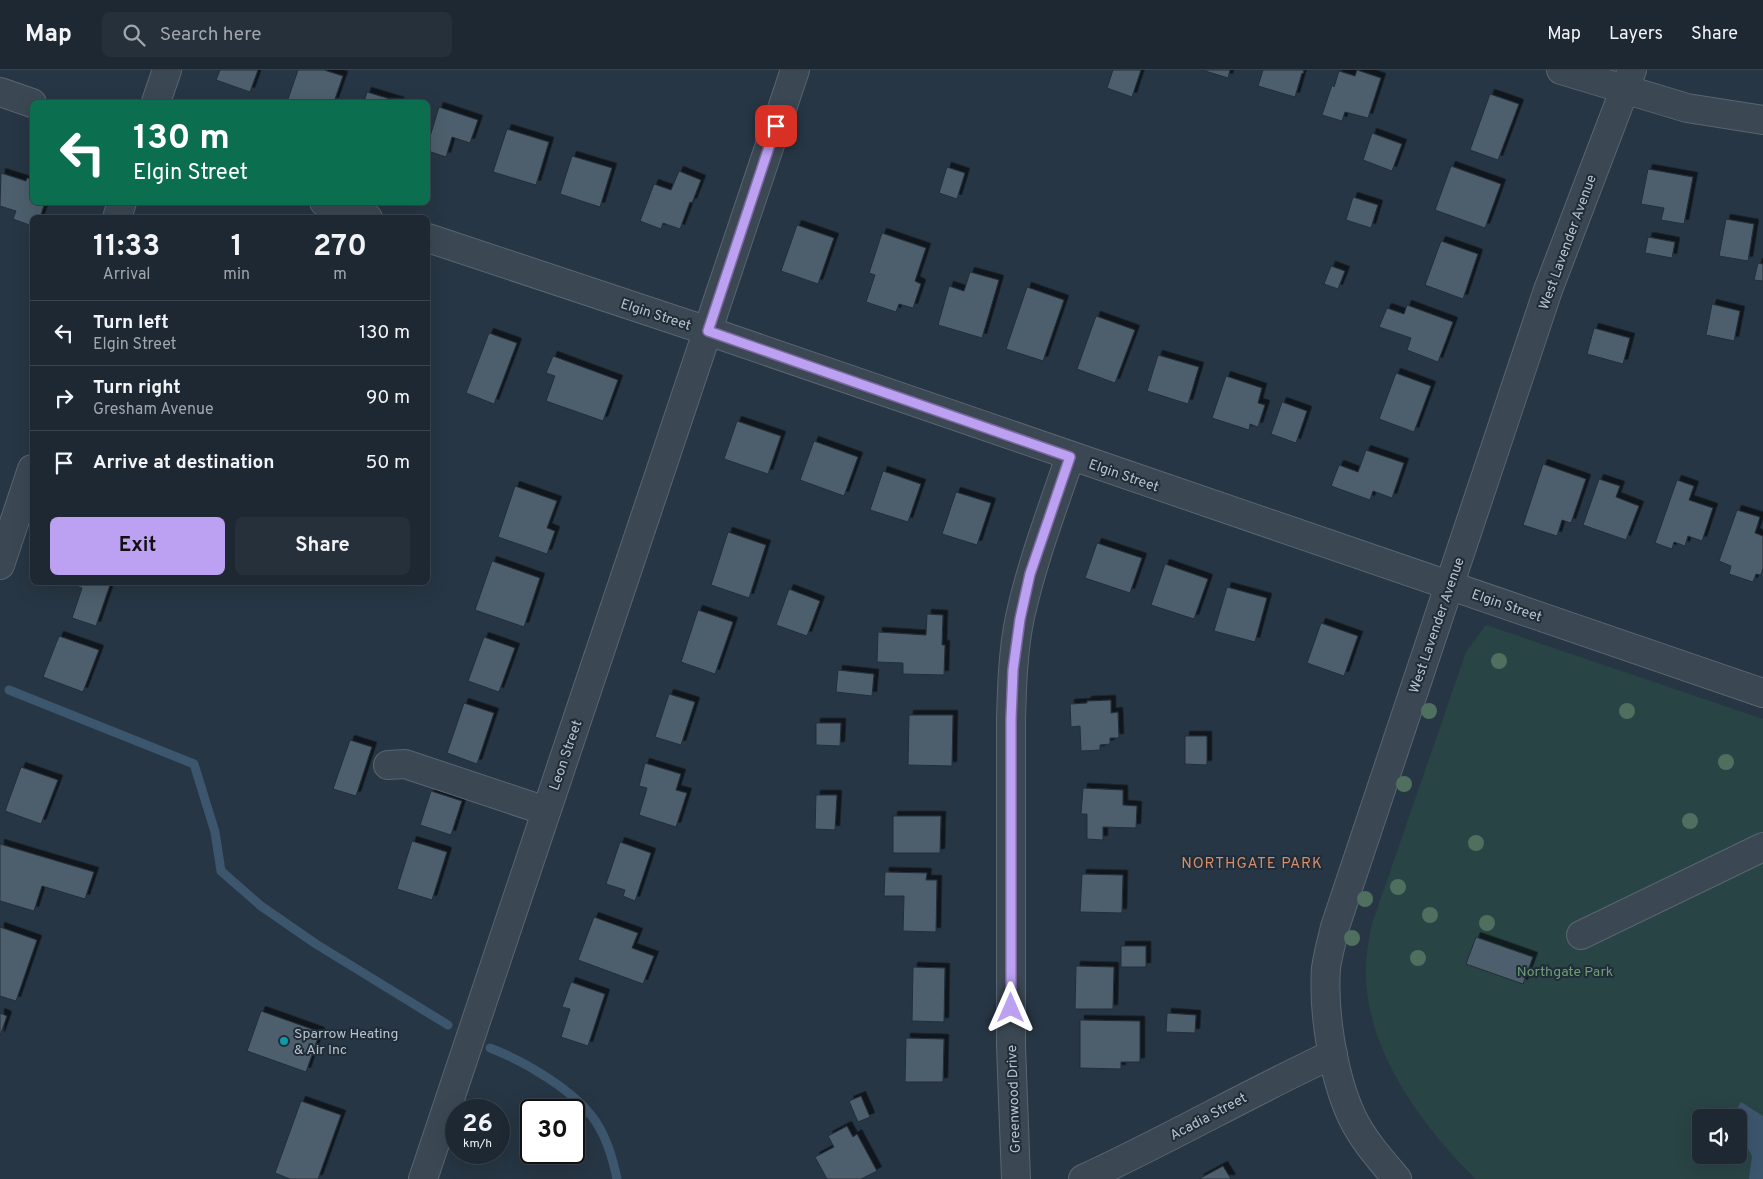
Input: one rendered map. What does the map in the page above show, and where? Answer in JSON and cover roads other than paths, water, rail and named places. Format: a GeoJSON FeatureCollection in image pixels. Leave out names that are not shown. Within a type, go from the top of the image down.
{"type":"FeatureCollection","features":[{"type":"Feature","properties":{"kind":"street"},"geometry":{"type":"LineString","coordinates":[[157,100],[167,70]]}},
{"type":"Feature","properties":{"kind":"street","name":"Leon Street"},"geometry":{"type":"LineString","coordinates":[[423,1179],[795,70]]}},
{"type":"Feature","properties":{"kind":"street"},"geometry":{"type":"LineString","coordinates":[[1560,70],[1628,80],[1687,108],[1763,120]]}},
{"type":"Feature","properties":{"kind":"street","name":"West Lavender Avenue"},"geometry":{"type":"LineString","coordinates":[[1397,1179],[1369,1145],[1352,1118],[1339,1080],[1325,1004],[1326,967],[1335,927],[1548,290],[1628,80]]}},
{"type":"Feature","properties":{"kind":"street"},"geometry":{"type":"LineString","coordinates":[[0,92],[30,102]]}},
{"type":"Feature","properties":{"kind":"street"},"geometry":{"type":"LineString","coordinates":[[332,205],[360,215]]}},
{"type":"Feature","properties":{"kind":"street","name":"Elgin Street"},"geometry":{"type":"LineString","coordinates":[[430,239],[708,331],[1070,457],[1763,693]]}},
{"type":"Feature","properties":{"kind":"street","name":"Greenwood Drive"},"geometry":{"type":"LineString","coordinates":[[1016,1179],[1011,1046],[1011,719],[1013,670],[1020,619],[1030,574],[1070,457]]}},
{"type":"Feature","properties":{"kind":"street"},"geometry":{"type":"LineString","coordinates":[[0,565],[30,474]]}},
{"type":"Feature","properties":{"kind":"street"},"geometry":{"type":"LineString","coordinates":[[388,765],[405,764],[546,811]]}},
{"type":"Feature","properties":{"kind":"street"},"geometry":{"type":"LineString","coordinates":[[1581,935],[1763,846]]}},
{"type":"Feature","properties":{"kind":"street","name":"Acadia Street"},"geometry":{"type":"LineString","coordinates":[[1083,1179],[1135,1155],[1289,1074],[1334,1054]]}},
{"type":"Feature","properties":{"kind":"water"},"geometry":{"type":"Polygon","coordinates":[[[1741,1102],[1763,1116],[1763,1179],[1749,1179],[1752,1156],[1747,1146],[1747,1109],[1737,1109],[1741,1102]]]}},
{"type":"Feature","properties":{"kind":"waterway"},"geometry":{"type":"LineString","coordinates":[[9,690],[194,764],[215,832],[221,871],[261,906],[316,944],[448,1025]]}},
{"type":"Feature","properties":{"kind":"waterway"},"geometry":{"type":"LineString","coordinates":[[490,1048],[548,1078],[563,1088],[587,1110],[596,1122],[606,1142],[617,1179]]}},
{"type":"Feature","properties":{"kind":"place","name":"Sparrow Heating & Air Inc"},"geometry":{"type":"Point","coordinates":[284,1041]}},
{"type":"Feature","properties":{"kind":"district","name":"NORTHGATE PARK"},"geometry":{"type":"Point","coordinates":[1252,863]}},
{"type":"Feature","properties":{"kind":"park label","name":"Northgate Park"},"geometry":{"type":"Point","coordinates":[1565,971]}}]}
